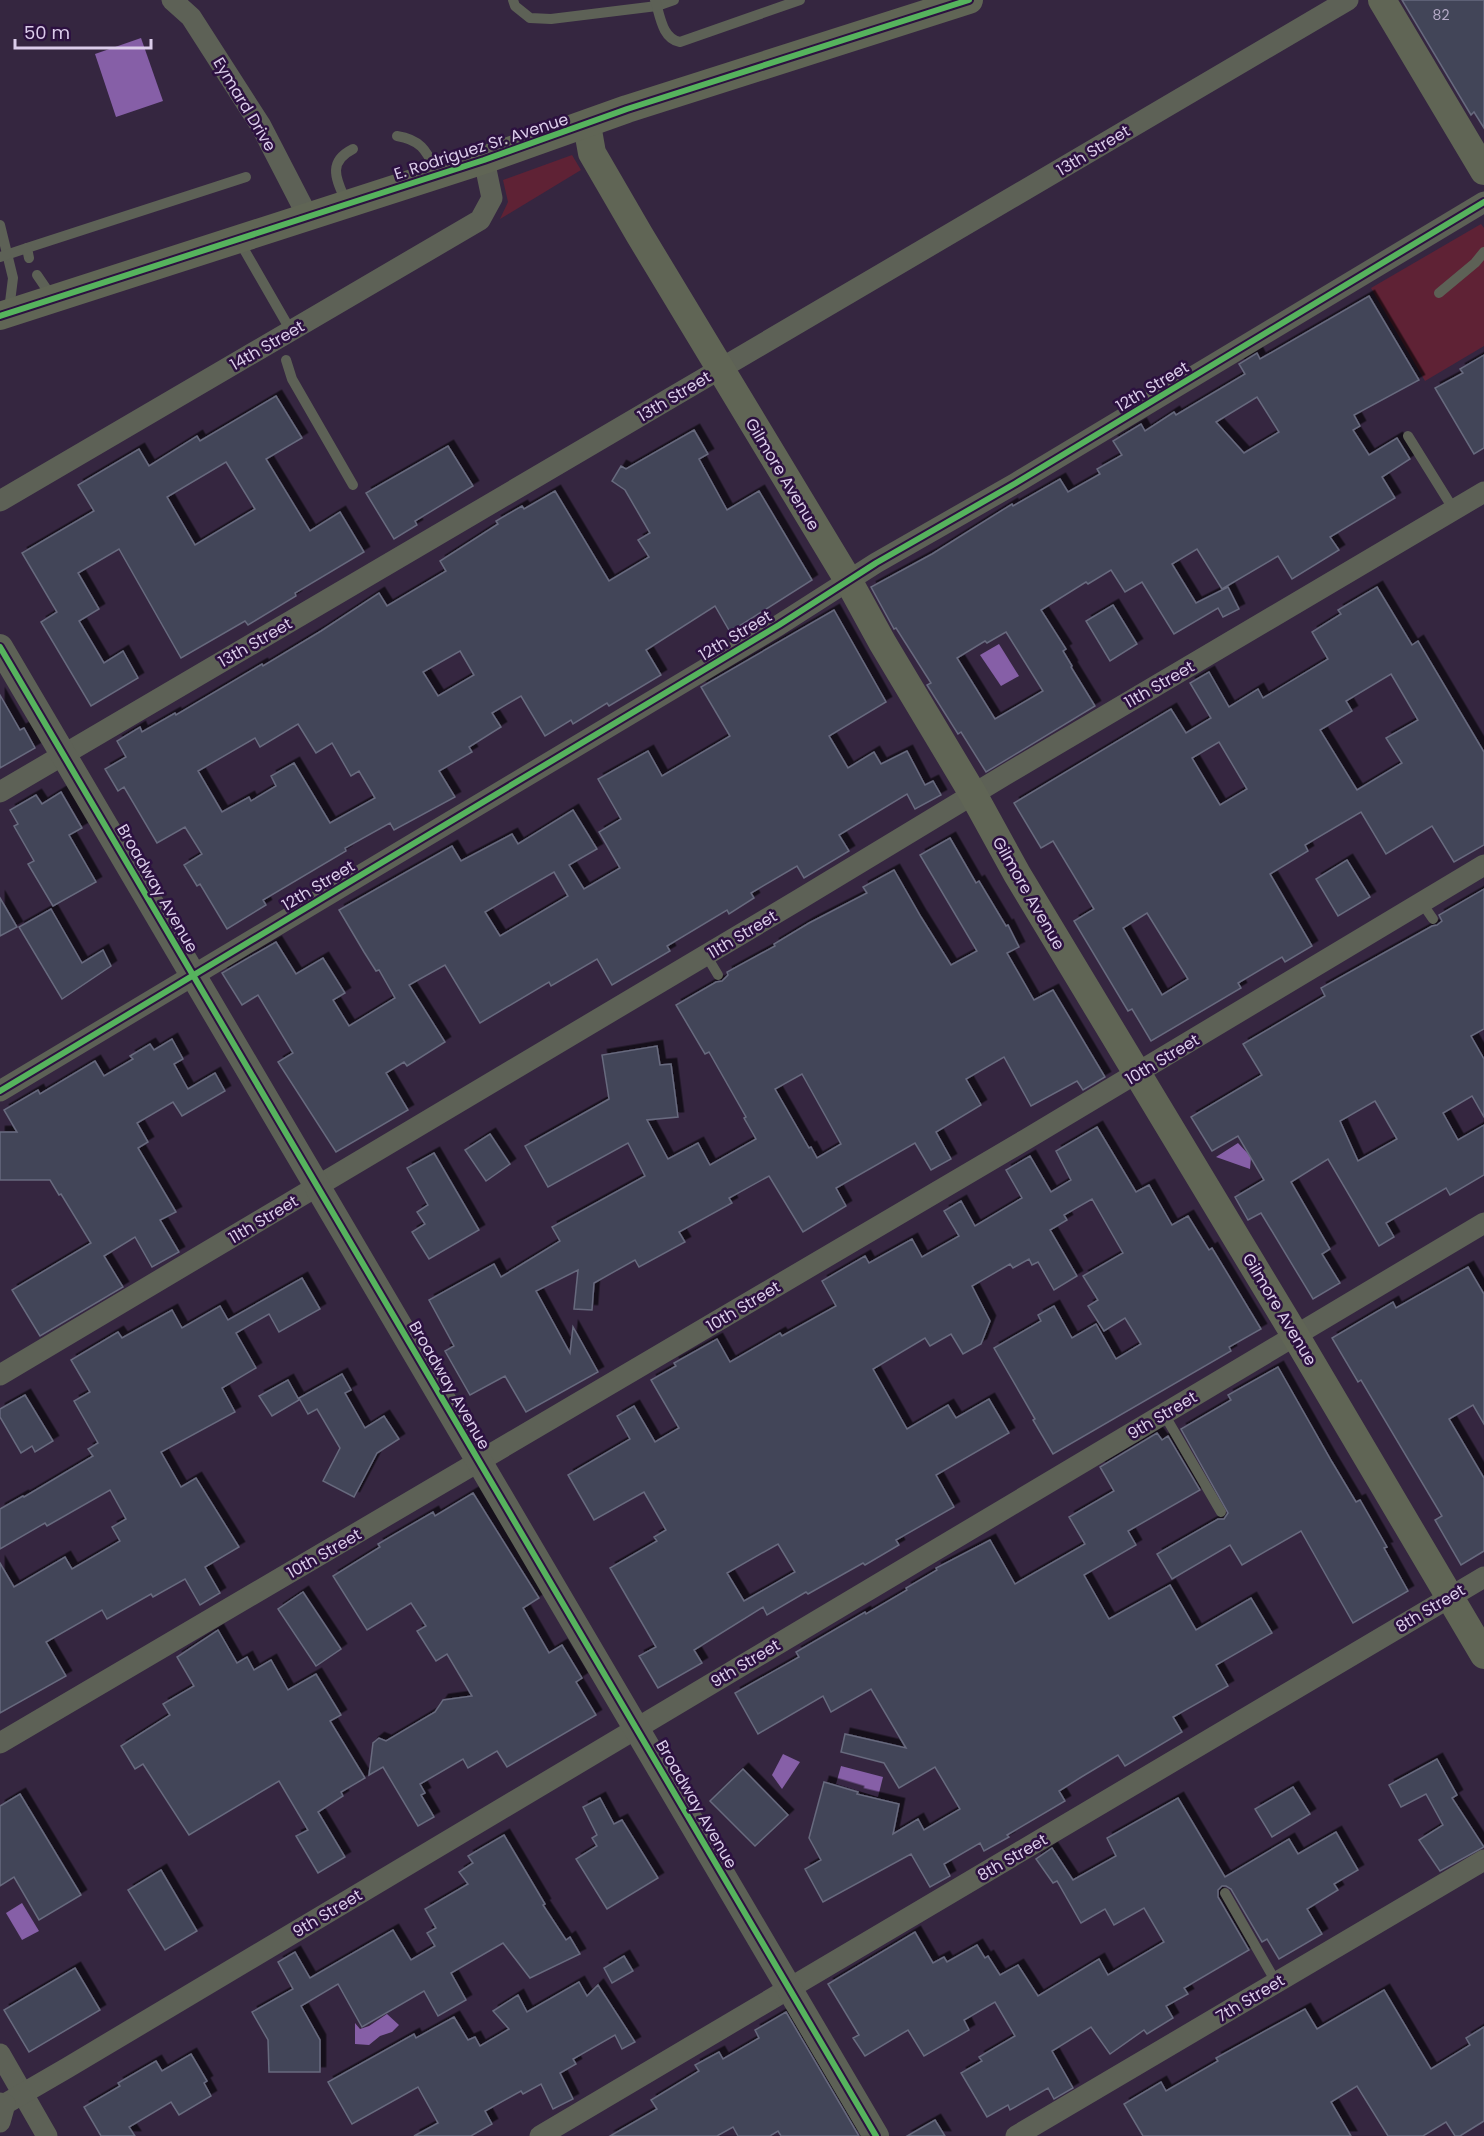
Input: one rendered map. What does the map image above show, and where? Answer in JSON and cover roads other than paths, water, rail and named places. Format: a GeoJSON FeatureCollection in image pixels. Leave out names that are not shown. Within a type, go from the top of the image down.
{"type":"FeatureCollection","features":[{"type":"Feature","properties":{"kind":"main road","name":"E. Rodriguez Sr. Avenue"},"geometry":{"type":"LineString","coordinates":[[4,315],[439,175],[627,109],[969,0]]}},
{"type":"Feature","properties":{"kind":"main road"},"geometry":{"type":"LineString","coordinates":[[1382,0],[1484,171]]}},
{"type":"Feature","properties":{"kind":"main road","name":"Gilmore Avenue"},"geometry":{"type":"LineString","coordinates":[[586,125],[592,153],[719,369],[848,580],[1017,874],[1295,1335],[1484,1655]]}},
{"type":"Feature","properties":{"kind":"street","name":"Eymard Drive"},"geometry":{"type":"LineString","coordinates":[[172,0],[191,17],[261,126],[308,217]]}},
{"type":"Feature","properties":{"kind":"street","name":"13th Street"},"geometry":{"type":"LineString","coordinates":[[0,792],[1348,0]]}},
{"type":"Feature","properties":{"kind":"street","name":"14th Street"},"geometry":{"type":"LineString","coordinates":[[0,501],[480,220],[492,198],[484,160]]}},
{"type":"Feature","properties":{"kind":"street","name":"12th Street"},"geometry":{"type":"LineString","coordinates":[[0,1091],[800,613],[848,580],[1026,477],[1484,202]]}},
{"type":"Feature","properties":{"kind":"street","name":"11th Street"},"geometry":{"type":"LineString","coordinates":[[0,1375],[1484,492]]}},
{"type":"Feature","properties":{"kind":"street","name":"Broadway Avenue"},"geometry":{"type":"LineString","coordinates":[[0,647],[876,2136]]}},
{"type":"Feature","properties":{"kind":"street","name":"10th Street"},"geometry":{"type":"LineString","coordinates":[[0,1743],[1137,1073],[1427,911],[1484,865]]}},
{"type":"Feature","properties":{"kind":"street","name":"9th Street"},"geometry":{"type":"LineString","coordinates":[[2,2110],[24,2093],[1484,1223]]}},
{"type":"Feature","properties":{"kind":"street","name":"8th Street"},"geometry":{"type":"LineString","coordinates":[[540,2136],[1484,1577]]}},
{"type":"Feature","properties":{"kind":"street","name":"7th Street"},"geometry":{"type":"LineString","coordinates":[[1016,2136],[1484,1860]]}},
{"type":"Feature","properties":{"kind":"street"},"geometry":{"type":"LineString","coordinates":[[0,2054],[48,2136]]}},
{"type":"Feature","properties":{"kind":"lane"},"geometry":{"type":"LineString","coordinates":[[513,0],[515,6],[530,18],[551,19],[674,0]]}},
{"type":"Feature","properties":{"kind":"lane"},"geometry":{"type":"LineString","coordinates":[[656,3],[667,36],[673,41],[680,42],[800,0]]}},
{"type":"Feature","properties":{"kind":"lane"},"geometry":{"type":"LineString","coordinates":[[398,136],[414,140],[423,146],[439,175]]}},
{"type":"Feature","properties":{"kind":"lane"},"geometry":{"type":"LineString","coordinates":[[347,204],[335,173],[342,154],[353,149]]}},
{"type":"Feature","properties":{"kind":"lane"},"geometry":{"type":"LineString","coordinates":[[4,255],[28,253],[246,177]]}},
{"type":"Feature","properties":{"kind":"lane"},"geometry":{"type":"LineString","coordinates":[[0,225],[4,255],[13,278],[4,315]]}},
{"type":"Feature","properties":{"kind":"lane"},"geometry":{"type":"LineString","coordinates":[[238,239],[291,331]]}},
{"type":"Feature","properties":{"kind":"lane"},"geometry":{"type":"LineString","coordinates":[[1439,293],[1475,263],[1484,252]]}},
{"type":"Feature","properties":{"kind":"lane"},"geometry":{"type":"LineString","coordinates":[[37,275],[54,299]]}},
{"type":"Feature","properties":{"kind":"lane"},"geometry":{"type":"LineString","coordinates":[[286,360],[292,379],[353,485]]}},
{"type":"Feature","properties":{"kind":"lane"},"geometry":{"type":"LineString","coordinates":[[1408,436],[1454,510]]}},
{"type":"Feature","properties":{"kind":"lane"},"geometry":{"type":"LineString","coordinates":[[706,955],[718,975]]}},
{"type":"Feature","properties":{"kind":"lane"},"geometry":{"type":"LineString","coordinates":[[1164,1414],[1221,1512]]}},
{"type":"Feature","properties":{"kind":"lane"},"geometry":{"type":"LineString","coordinates":[[1225,1893],[1276,1982]]}}]}
